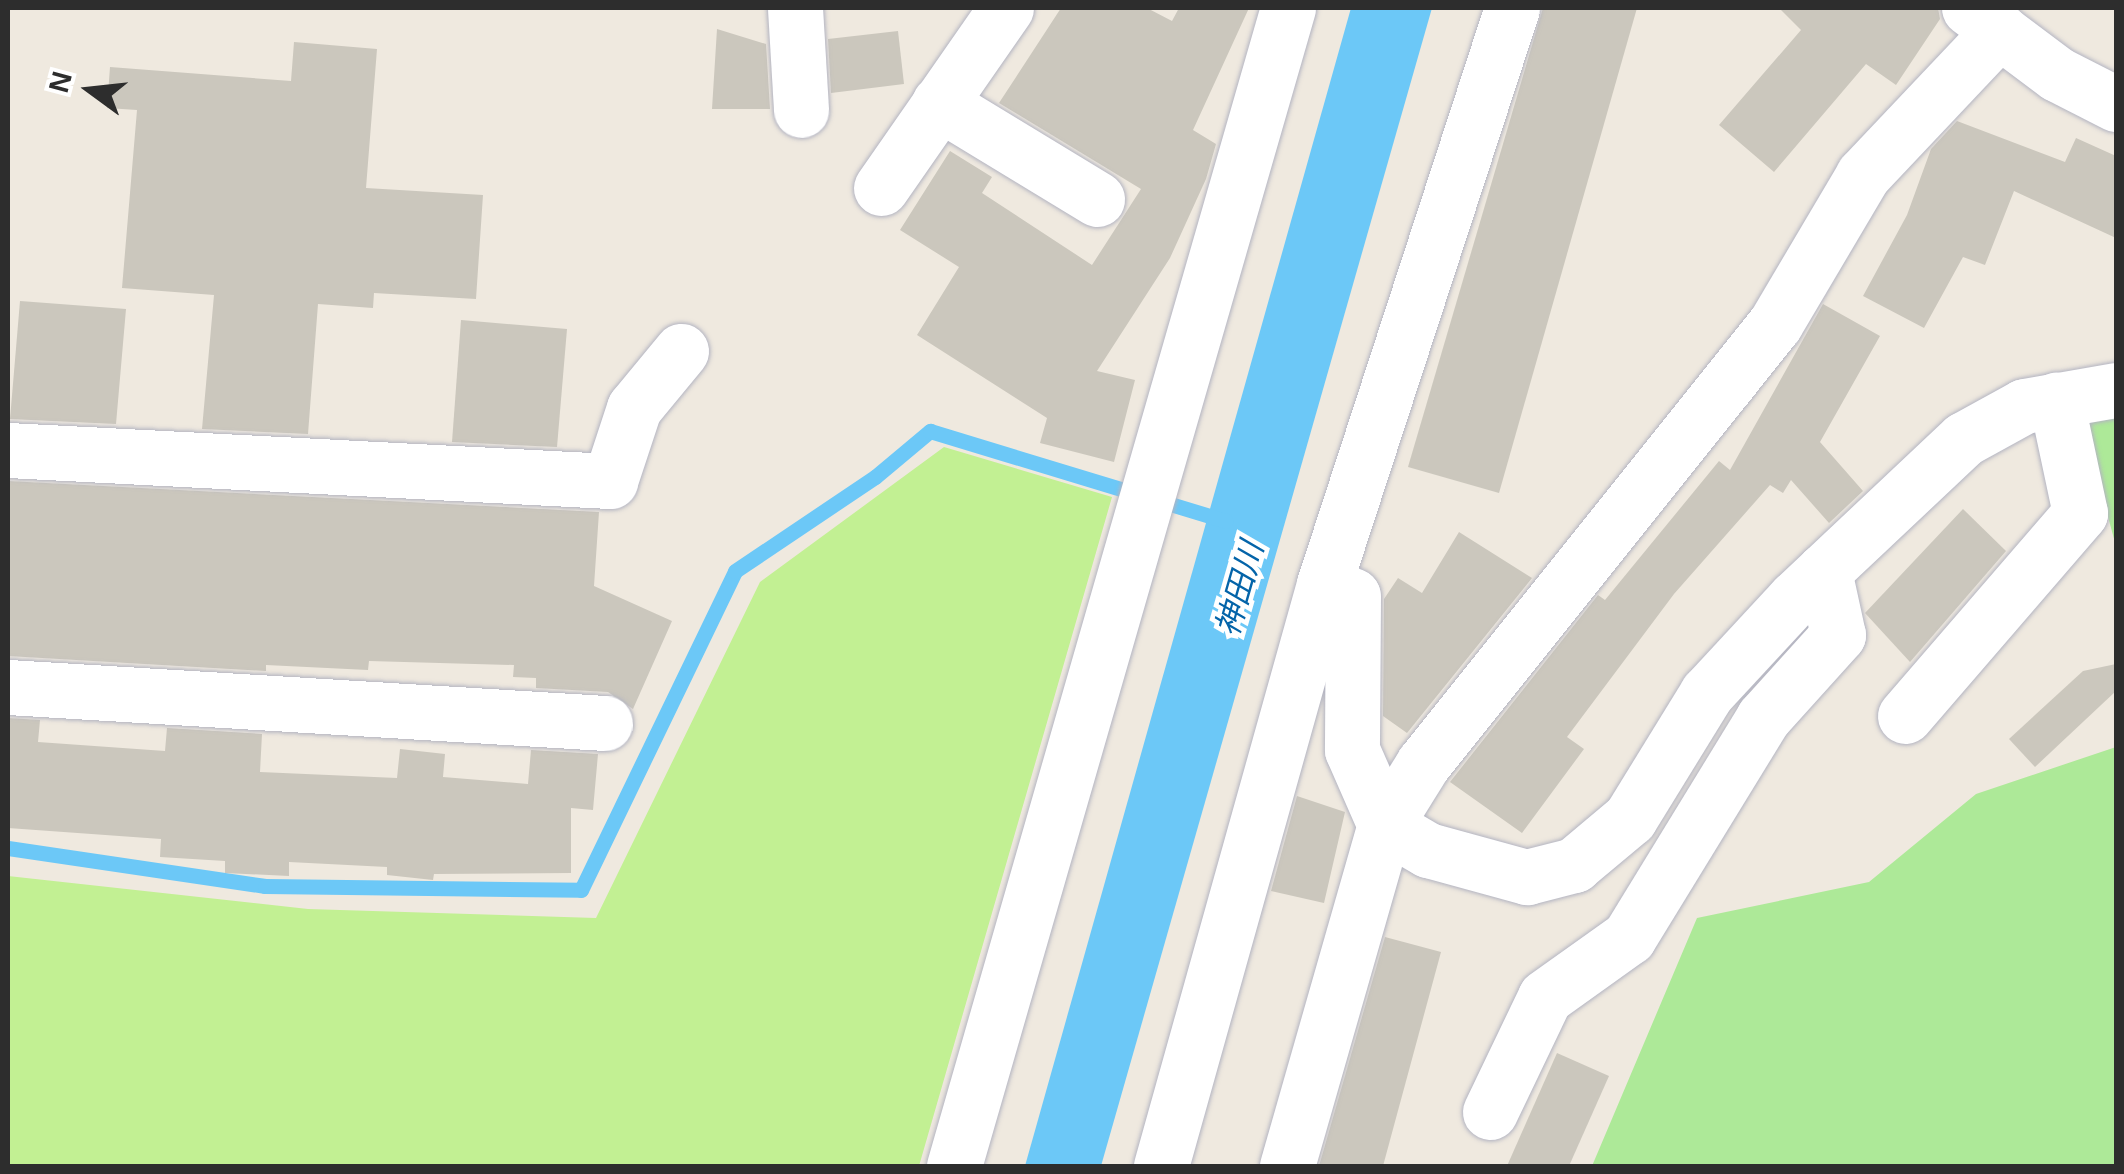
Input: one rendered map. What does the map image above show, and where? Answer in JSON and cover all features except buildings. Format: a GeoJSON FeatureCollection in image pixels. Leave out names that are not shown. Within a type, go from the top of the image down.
{"type":"FeatureCollection","features":[{"type":"Feature","properties":{"kind":"street"},"geometry":{"type":"LineString","coordinates":[[795,8],[801,110]]}},
{"type":"Feature","properties":{"kind":"street"},"geometry":{"type":"LineString","coordinates":[[881,188],[1006,8]]}},
{"type":"Feature","properties":{"kind":"street"},"geometry":{"type":"LineString","coordinates":[[954,1166],[1288,8]]}},
{"type":"Feature","properties":{"kind":"street"},"geometry":{"type":"LineString","coordinates":[[1161,1166],[1324,584],[1512,8]]}},
{"type":"Feature","properties":{"kind":"street"},"geometry":{"type":"LineString","coordinates":[[1287,1166],[1385,826],[1424,764],[1775,324],[1862,175],[1985,19],[2056,74],[2116,104]]}},
{"type":"Feature","properties":{"kind":"street"},"geometry":{"type":"LineString","coordinates":[[940,103],[1097,200]]}},
{"type":"Feature","properties":{"kind":"street"},"geometry":{"type":"LineString","coordinates":[[8,450],[610,482],[634,408],[680,350]]}},
{"type":"Feature","properties":{"kind":"street"},"geometry":{"type":"LineString","coordinates":[[1324,584],[1354,596],[1352,750],[1385,826],[1428,850],[1527,877],[1574,865],[1630,818],[1707,692],[1824,571],[1964,439],[2024,406],[2116,390]]}},
{"type":"Feature","properties":{"kind":"street"},"geometry":{"type":"LineString","coordinates":[[1905,716],[2080,513],[2056,400]]}},
{"type":"Feature","properties":{"kind":"street"},"geometry":{"type":"LineString","coordinates":[[1490,1112],[1545,998],[1629,937],[1763,718],[1838,635],[1824,571]]}},
{"type":"Feature","properties":{"kind":"street"},"geometry":{"type":"LineString","coordinates":[[8,688],[605,723]]}},
{"type":"Feature","properties":{"kind":"green space"},"geometry":{"type":"Polygon","coordinates":[[[2079,411],[2116,416],[2116,546],[2079,411]]]}},
{"type":"Feature","properties":{"kind":"green space"},"geometry":{"type":"Polygon","coordinates":[[[944,447],[1112,497],[919,1166],[8,1166],[8,876],[308,909],[596,918],[760,582],[944,447]]]}},
{"type":"Feature","properties":{"kind":"green space"},"geometry":{"type":"Polygon","coordinates":[[[2116,747],[2116,1166],[1592,1166],[1697,918],[1869,882],[1976,794],[2116,747]]]}},
{"type":"Feature","properties":{"kind":"water","name":"神田川"},"geometry":{"type":"Polygon","coordinates":[[[1351,8],[1432,8],[1101,1166],[1025,1166],[1351,8]]]}},
{"type":"Feature","properties":{"kind":"waterway"},"geometry":{"type":"LineString","coordinates":[[8,848],[265,886],[581,890],[735,571],[875,477],[930,431],[1226,521]]}}]}
